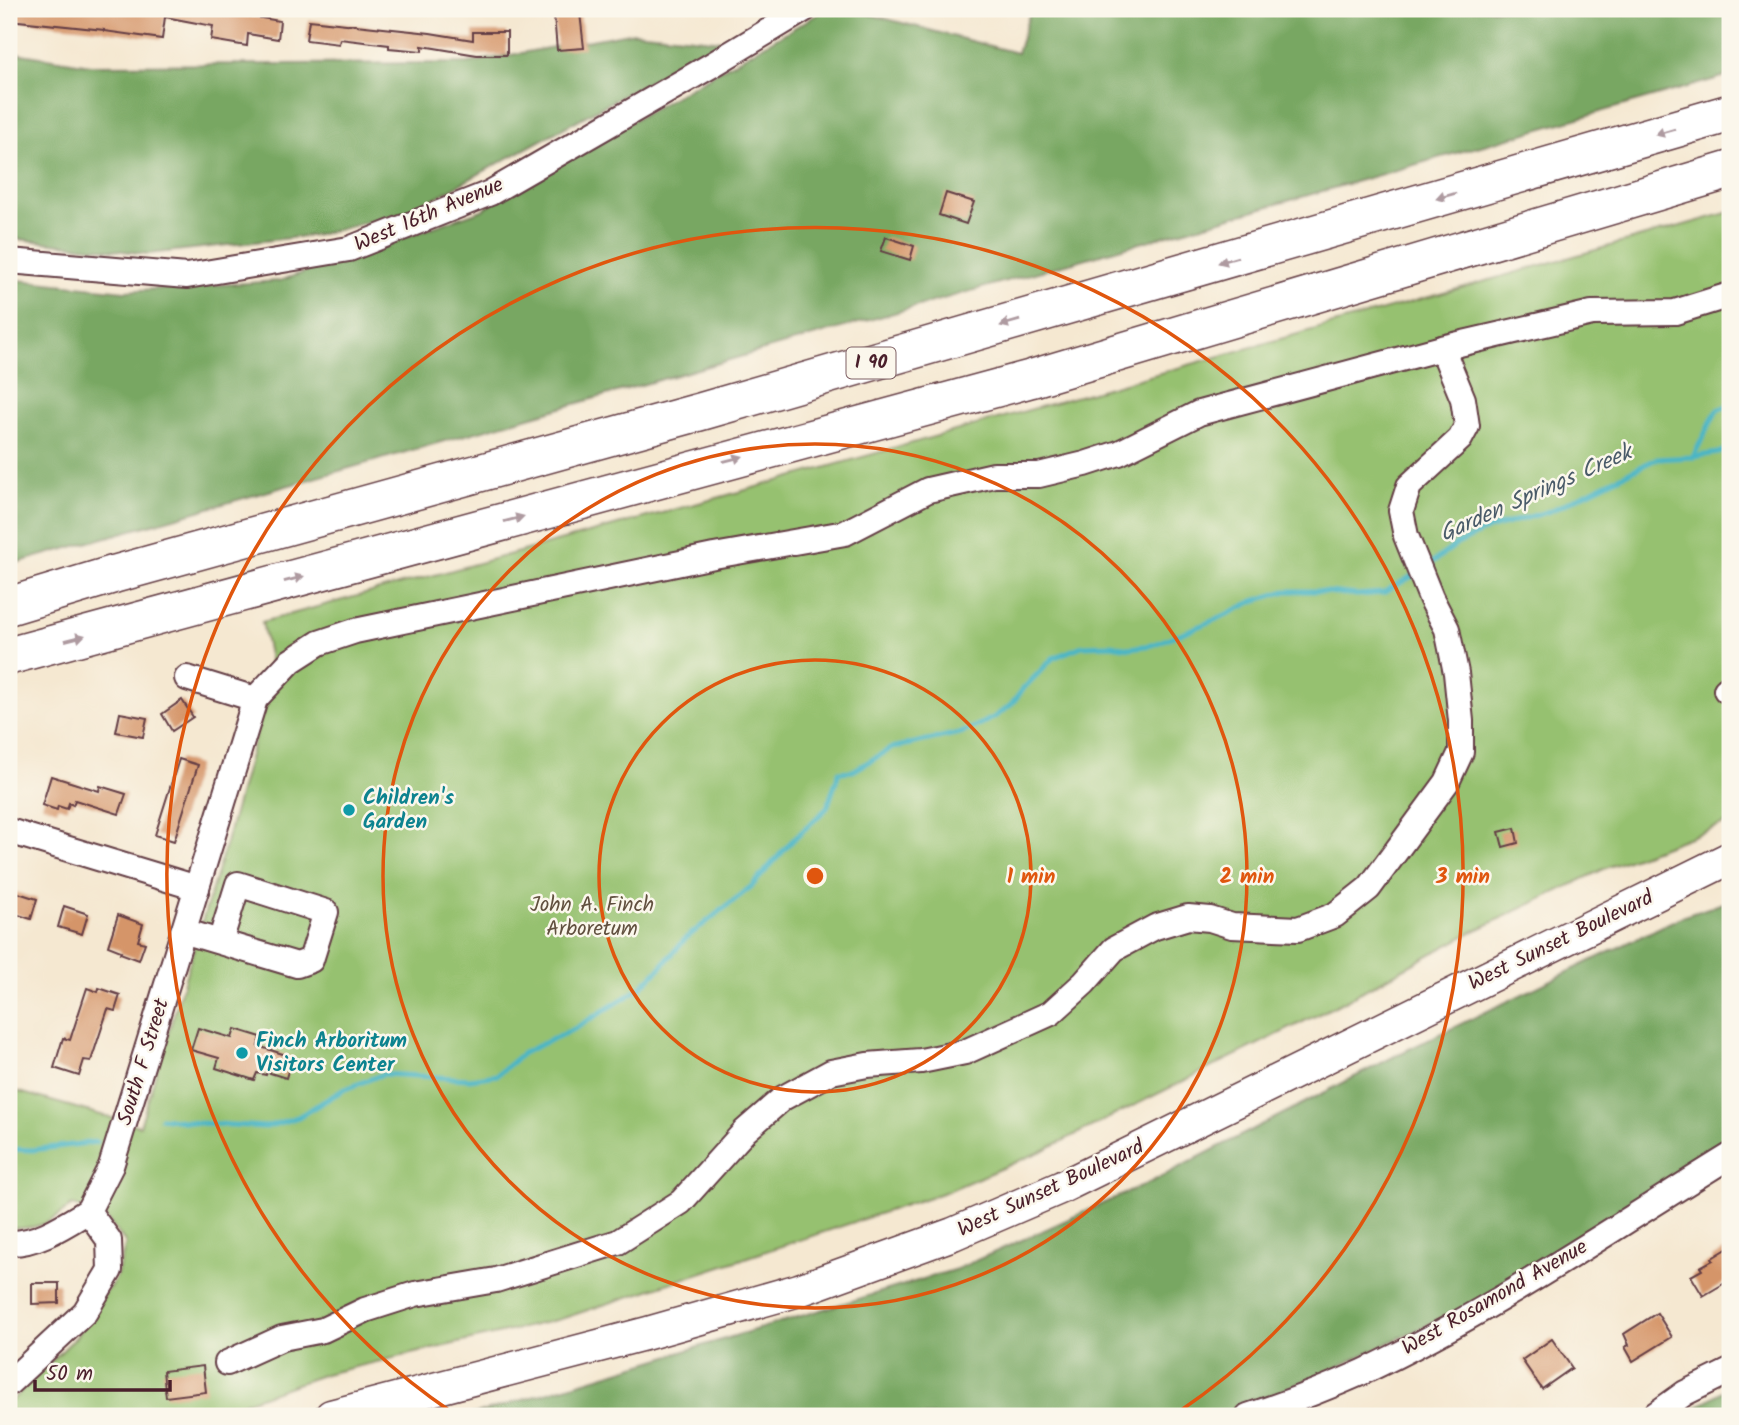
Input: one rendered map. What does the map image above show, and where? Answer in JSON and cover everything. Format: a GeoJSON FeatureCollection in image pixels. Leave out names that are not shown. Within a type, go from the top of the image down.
{"type":"FeatureCollection","features":[{"type":"Feature","properties":{"kind":"highway","name":"I 90"},"geometry":{"type":"LineString","coordinates":[[9,606],[115,574],[703,411],[1730,113]]}},
{"type":"Feature","properties":{"kind":"highway"},"geometry":{"type":"LineString","coordinates":[[9,656],[1030,379],[1730,170]]}},
{"type":"Feature","properties":{"kind":"main road","name":"West Sunset Boulevard"},"geometry":{"type":"LineString","coordinates":[[331,1416],[648,1333],[799,1290],[953,1234],[1062,1186],[1730,858]]}},
{"type":"Feature","properties":{"kind":"street","name":"West 16th Avenue"},"geometry":{"type":"LineString","coordinates":[[9,261],[187,276],[349,249],[490,193],[805,9]]}},
{"type":"Feature","properties":{"kind":"street"},"geometry":{"type":"LineString","coordinates":[[187,678],[255,699],[291,661],[319,643],[355,631],[714,556],[845,533],[928,490],[994,475],[1039,475],[1085,464],[1119,453],[1199,413],[1442,348],[1592,313],[1675,312],[1730,295]]}},
{"type":"Feature","properties":{"kind":"street"},"geometry":{"type":"LineString","coordinates":[[227,1363],[282,1338],[323,1330],[365,1310],[415,1294],[496,1280],[618,1242],[681,1202],[745,1131],[783,1098],[831,1072],[867,1065],[922,1061],[965,1052],[1051,1013],[1084,983],[1114,949],[1155,927],[1188,917],[1210,919],[1232,926],[1298,929],[1335,915],[1368,888],[1447,782],[1461,752],[1461,722],[1447,629],[1431,598],[1406,536],[1401,511],[1409,486],[1460,439],[1467,426],[1463,399],[1442,348]]}},
{"type":"Feature","properties":{"kind":"street","name":"South F Street"},"geometry":{"type":"LineString","coordinates":[[88,1211],[111,1166],[255,699]]}},
{"type":"Feature","properties":{"kind":"street"},"geometry":{"type":"LineString","coordinates":[[9,831],[197,888]]}},
{"type":"Feature","properties":{"kind":"street"},"geometry":{"type":"LineString","coordinates":[[183,931],[219,942]]}},
{"type":"Feature","properties":{"kind":"street","name":"West Rosamond Avenue"},"geometry":{"type":"LineString","coordinates":[[1248,1416],[1362,1372],[1486,1307],[1730,1156]]}},
{"type":"Feature","properties":{"kind":"street"},"geometry":{"type":"LineString","coordinates":[[9,1243],[57,1230],[88,1211],[109,1240],[110,1270],[85,1312],[9,1383]]}},
{"type":"Feature","properties":{"kind":"street"},"geometry":{"type":"LineString","coordinates":[[1653,1416],[1685,1393],[1730,1371]]}},
{"type":"Feature","properties":{"kind":"green space"},"geometry":{"type":"Polygon","coordinates":[[[827,9],[849,9],[1017,53],[1031,9],[1730,9],[1730,75],[9,565],[9,279],[125,291],[279,281],[482,210],[522,184],[827,9]]]}},
{"type":"Feature","properties":{"kind":"green space"},"geometry":{"type":"Polygon","coordinates":[[[634,32],[723,41],[411,211],[317,235],[148,254],[9,238],[9,52],[90,65],[468,63],[634,32]]]}},
{"type":"Feature","properties":{"kind":"green space","name":"John A. Finch Arboretum"},"geometry":{"type":"Polygon","coordinates":[[[1730,212],[1730,822],[1606,868],[1468,934],[1337,1005],[1042,1151],[945,1192],[561,1319],[325,1374],[205,1416],[9,1416],[9,1403],[75,1338],[116,1278],[126,1243],[102,1213],[72,1205],[43,1224],[28,1228],[9,1228],[9,1089],[140,1126],[274,678],[262,622],[728,495],[1730,212]]]}},
{"type":"Feature","properties":{"kind":"green space"},"geometry":{"type":"Polygon","coordinates":[[[1730,901],[1730,1148],[1485,1298],[1342,1365],[1222,1416],[469,1416],[957,1269],[1149,1183],[1397,1055],[1681,917],[1730,901]]]}},
{"type":"Feature","properties":{"kind":"green space"},"geometry":{"type":"Polygon","coordinates":[[[1730,1386],[1730,1416],[1683,1416],[1730,1386]]]}},
{"type":"Feature","properties":{"kind":"building"},"geometry":{"type":"Polygon","coordinates":[[[9,9],[207,9],[280,21],[278,39],[248,34],[247,46],[211,40],[213,26],[165,17],[162,39],[9,20],[9,9]]]}},
{"type":"Feature","properties":{"kind":"building"},"geometry":{"type":"Polygon","coordinates":[[[580,13],[584,48],[557,50],[554,15],[580,13]]]}},
{"type":"Feature","properties":{"kind":"building"},"geometry":{"type":"Polygon","coordinates":[[[309,20],[473,40],[473,32],[507,32],[507,55],[477,55],[422,46],[422,51],[389,48],[389,45],[340,39],[339,44],[306,40],[309,20]]]}},
{"type":"Feature","properties":{"kind":"building"},"geometry":{"type":"Polygon","coordinates":[[[946,193],[974,202],[966,224],[939,215],[946,193]]]}},
{"type":"Feature","properties":{"kind":"building"},"geometry":{"type":"Polygon","coordinates":[[[886,237],[914,246],[910,260],[881,251],[886,237]]]}},
{"type":"Feature","properties":{"kind":"building"},"geometry":{"type":"Polygon","coordinates":[[[182,700],[193,717],[172,731],[162,714],[182,700]]]}},
{"type":"Feature","properties":{"kind":"building"},"geometry":{"type":"Polygon","coordinates":[[[120,713],[147,718],[143,737],[116,732],[120,713]]]}},
{"type":"Feature","properties":{"kind":"building"},"geometry":{"type":"Polygon","coordinates":[[[179,759],[198,765],[174,841],[155,835],[179,759]]]}},
{"type":"Feature","properties":{"kind":"building"},"geometry":{"type":"Polygon","coordinates":[[[51,776],[99,791],[100,786],[126,794],[119,814],[75,800],[73,805],[69,803],[67,809],[58,806],[57,810],[42,805],[51,776]]]}},
{"type":"Feature","properties":{"kind":"building"},"geometry":{"type":"Polygon","coordinates":[[[1515,828],[1518,843],[1503,847],[1499,832],[1515,828]]]}},
{"type":"Feature","properties":{"kind":"building"},"geometry":{"type":"Polygon","coordinates":[[[9,890],[37,899],[31,919],[9,912],[9,890]]]}},
{"type":"Feature","properties":{"kind":"building"},"geometry":{"type":"Polygon","coordinates":[[[64,906],[88,914],[82,934],[58,927],[64,906]]]}},
{"type":"Feature","properties":{"kind":"building"},"geometry":{"type":"Polygon","coordinates":[[[118,915],[143,924],[138,941],[145,943],[139,960],[108,946],[118,915]]]}},
{"type":"Feature","properties":{"kind":"building"},"geometry":{"type":"Polygon","coordinates":[[[87,988],[98,992],[99,988],[120,995],[115,1011],[108,1009],[91,1061],[84,1060],[79,1076],[54,1068],[63,1038],[70,1040],[87,988]]]}},
{"type":"Feature","properties":{"kind":"building","name":"Finch Arboritum Visitors Center"},"geometry":{"type":"Polygon","coordinates":[[[198,1028],[232,1038],[235,1029],[261,1037],[258,1046],[292,1057],[286,1078],[267,1072],[266,1075],[257,1073],[254,1080],[216,1068],[219,1058],[191,1050],[198,1028]]]}},
{"type":"Feature","properties":{"kind":"building"},"geometry":{"type":"Polygon","coordinates":[[[1730,1247],[1730,1280],[1703,1296],[1691,1276],[1730,1247]]]}},
{"type":"Feature","properties":{"kind":"building"},"geometry":{"type":"Polygon","coordinates":[[[32,1283],[59,1283],[59,1303],[32,1304],[32,1283]]]}},
{"type":"Feature","properties":{"kind":"building"},"geometry":{"type":"Polygon","coordinates":[[[1657,1313],[1672,1337],[1633,1361],[1625,1347],[1629,1345],[1624,1334],[1657,1313]]]}},
{"type":"Feature","properties":{"kind":"building"},"geometry":{"type":"Polygon","coordinates":[[[1552,1339],[1572,1368],[1542,1389],[1522,1360],[1552,1339]]]}},
{"type":"Feature","properties":{"kind":"building"},"geometry":{"type":"Polygon","coordinates":[[[203,1366],[206,1392],[166,1397],[163,1371],[203,1366]]]}},
{"type":"Feature","properties":{"kind":"waterway","name":"Garden Springs Creek"},"geometry":{"type":"LineString","coordinates":[[1693,457],[1717,410],[1730,405]]}},
{"type":"Feature","properties":{"kind":"waterway","name":"Garden Springs Creek"},"geometry":{"type":"LineString","coordinates":[[1425,568],[1457,544],[1488,529],[1550,511],[1656,459],[1693,457],[1730,448]]}},
{"type":"Feature","properties":{"kind":"waterway","name":"Garden Springs Creek"},"geometry":{"type":"LineString","coordinates":[[161,1118],[266,1127],[298,1117],[343,1090],[383,1074],[470,1079],[497,1075],[523,1053],[576,1028],[639,989],[685,939],[752,886],[792,841],[827,808],[839,772],[853,771],[892,748],[964,732],[993,718],[1011,705],[1053,658],[1082,646],[1111,645],[1130,648],[1152,645],[1254,601],[1286,591],[1357,595],[1383,593],[1414,575]]}},
{"type":"Feature","properties":{"kind":"waterway","name":"Garden Springs Creek"},"geometry":{"type":"LineString","coordinates":[[9,1149],[32,1150],[96,1142]]}},
{"type":"Feature","properties":{"kind":"place","name":"Children's Garden"},"geometry":{"type":"Point","coordinates":[349,810]}},
{"type":"Feature","properties":{"kind":"place","name":"Finch Arboritum Visitors Center"},"geometry":{"type":"Point","coordinates":[242,1053]}}]}
